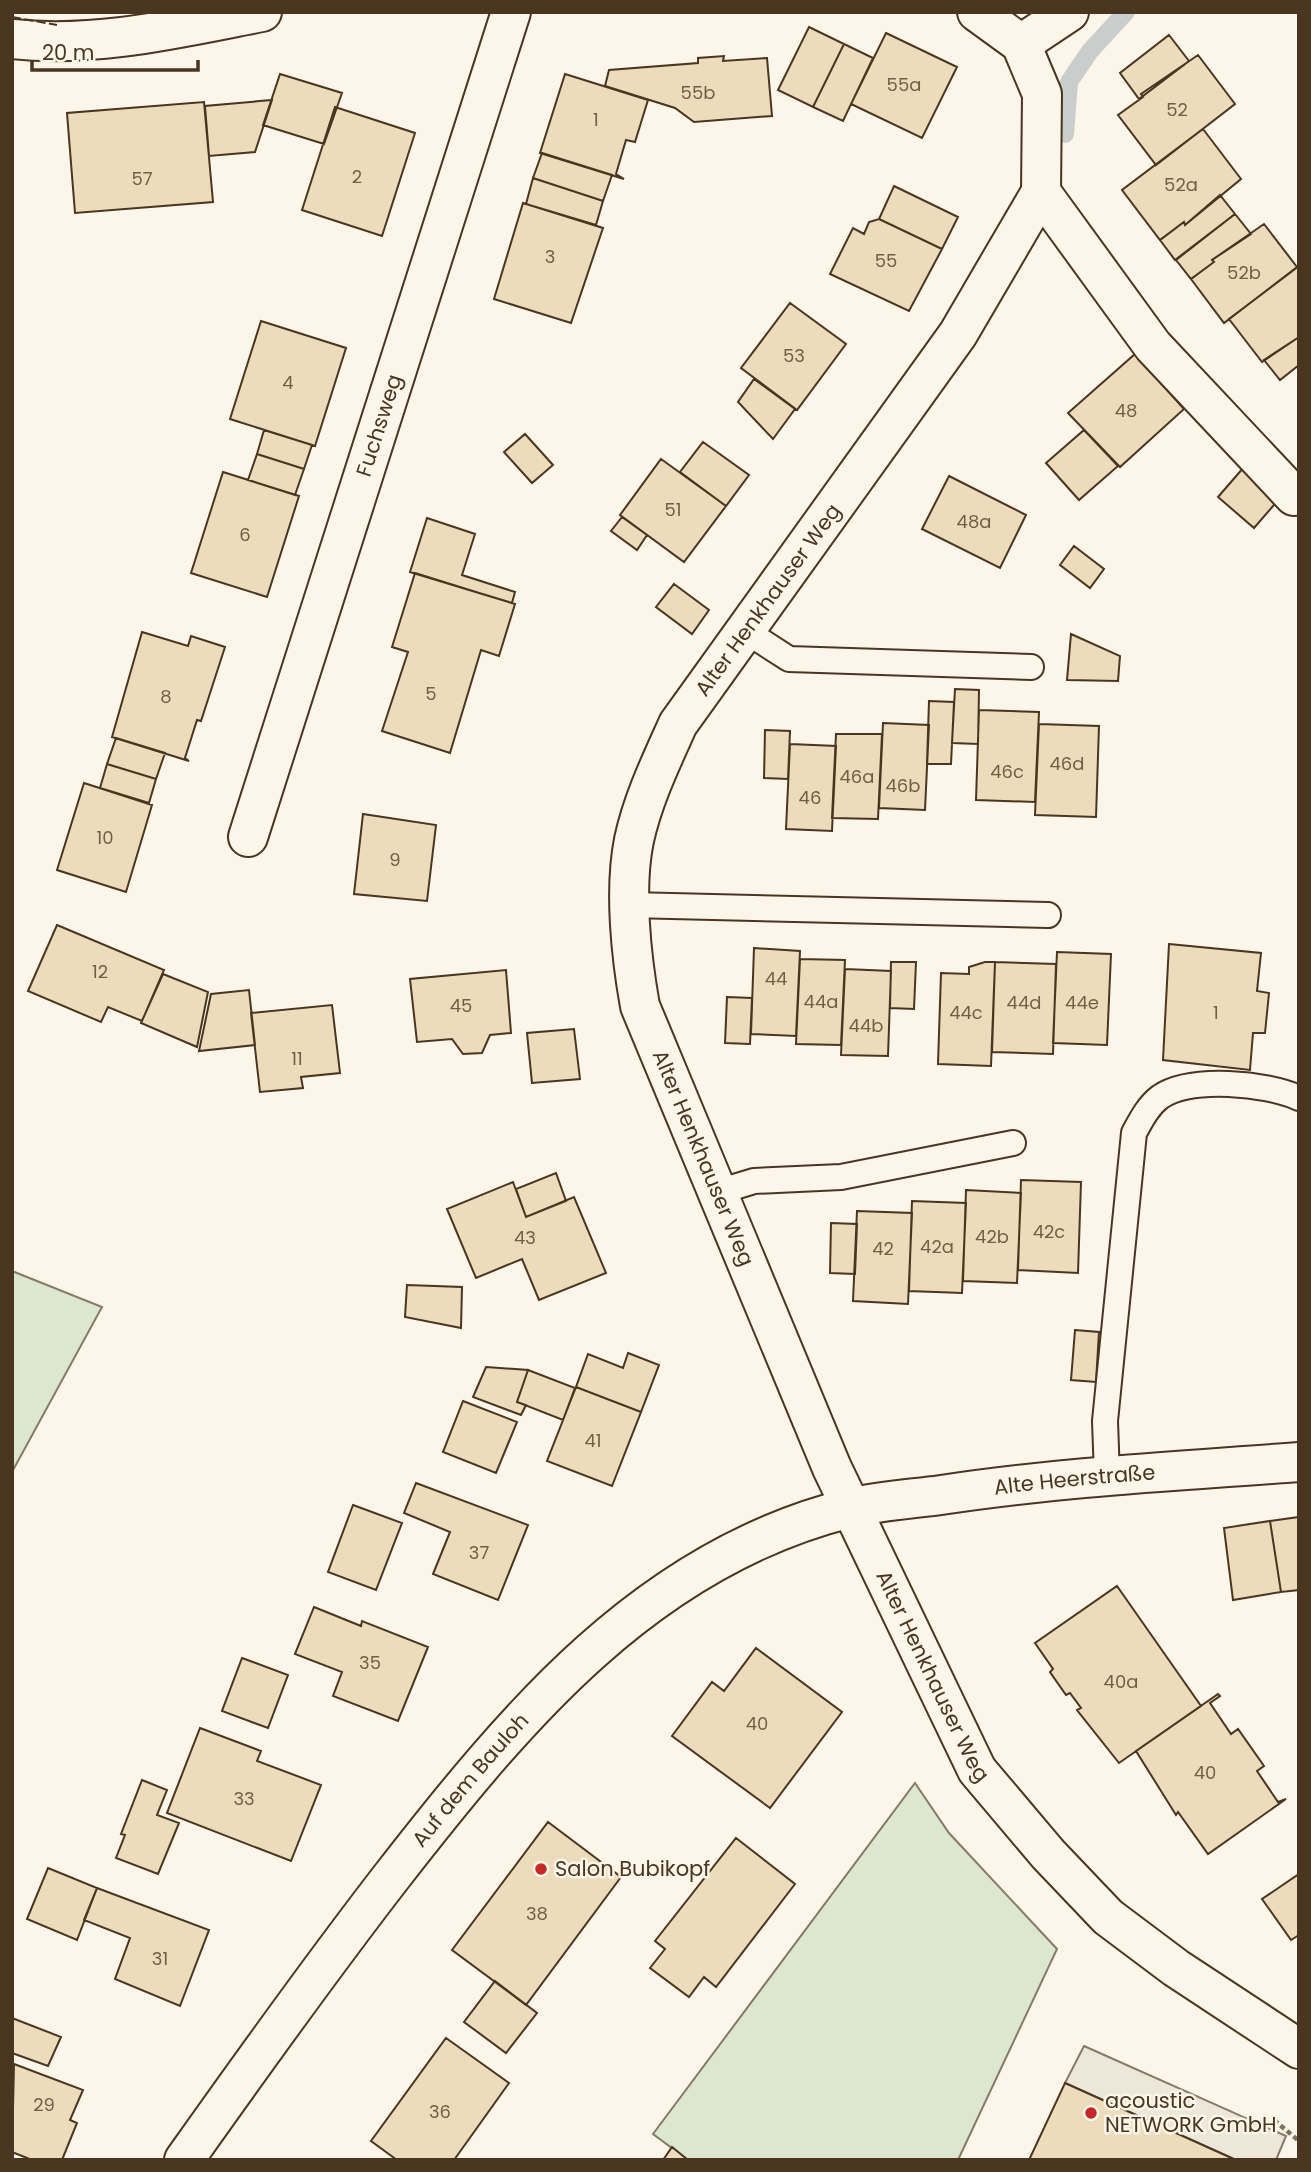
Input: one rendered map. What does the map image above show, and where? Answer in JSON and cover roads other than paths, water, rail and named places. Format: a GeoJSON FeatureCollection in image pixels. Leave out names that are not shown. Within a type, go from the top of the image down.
{"type":"FeatureCollection","features":[{"type":"Feature","properties":{"kind":"street"},"geometry":{"type":"LineString","coordinates":[[12,39],[59,44],[152,33],[262,12]]}},
{"type":"Feature","properties":{"kind":"street","name":"Fuchsweg"},"geometry":{"type":"LineString","coordinates":[[248,837],[511,12]]}},
{"type":"Feature","properties":{"kind":"street"},"geometry":{"type":"LineString","coordinates":[[977,12],[1021,44],[1069,12]]}},
{"type":"Feature","properties":{"kind":"street","name":"Alter Henkhauser Weg"},"geometry":{"type":"LineString","coordinates":[[1021,44],[1042,94],[1041,192],[958,334],[863,470],[678,724],[651,784],[634,841],[630,905],[631,955],[639,1006],[851,1508],[977,1770],[1048,1854],[1108,1917],[1176,1968],[1299,2049]]}},
{"type":"Feature","properties":{"kind":"street"},"geometry":{"type":"LineString","coordinates":[[1041,192],[1153,346],[1294,496]]}},
{"type":"Feature","properties":{"kind":"street","name":"Alte Heerstraße"},"geometry":{"type":"LineString","coordinates":[[851,1508],[1020,1483],[1299,1462]]}},
{"type":"Feature","properties":{"kind":"street","name":"Auf dem Bauloh"},"geometry":{"type":"LineString","coordinates":[[184,2160],[322,1966],[452,1799],[557,1681],[625,1619],[707,1565],[773,1534],[851,1508]]}},
{"type":"Feature","properties":{"kind":"lane"},"geometry":{"type":"LineString","coordinates":[[744,630],[789,659],[1031,667]]}},
{"type":"Feature","properties":{"kind":"lane"},"geometry":{"type":"LineString","coordinates":[[630,905],[1048,915]]}},
{"type":"Feature","properties":{"kind":"lane"},"geometry":{"type":"LineString","coordinates":[[1107,1476],[1105,1421],[1134,1132],[1158,1098],[1178,1088],[1204,1084],[1273,1089],[1299,1098]]}},
{"type":"Feature","properties":{"kind":"lane"},"geometry":{"type":"LineString","coordinates":[[718,1192],[754,1181],[841,1177],[1013,1143]]}},
{"type":"Feature","properties":{"kind":"waterway"},"geometry":{"type":"LineString","coordinates":[[1065,134],[1069,82],[1090,51],[1126,12]]}},
{"type":"Feature","properties":{"kind":"place","name":"Salon Bubikopf"},"geometry":{"type":"Point","coordinates":[541,1869]}},
{"type":"Feature","properties":{"kind":"place","name":"acoustic NETWORK GmbH"},"geometry":{"type":"Point","coordinates":[1091,2113]}}]}
